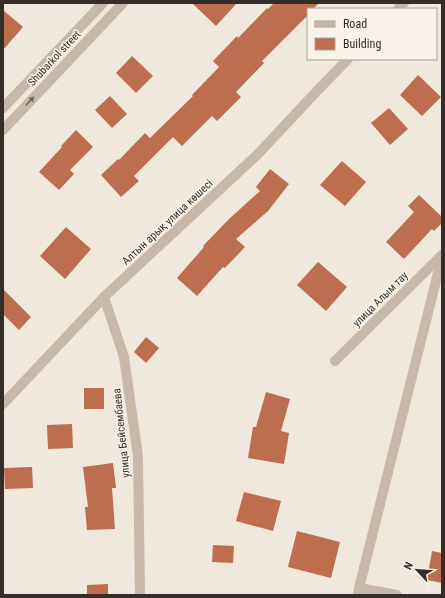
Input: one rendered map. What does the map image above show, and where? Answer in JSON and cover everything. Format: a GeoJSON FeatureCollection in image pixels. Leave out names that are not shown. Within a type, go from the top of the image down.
{"type":"FeatureCollection","features":[{"type":"Feature","properties":{"kind":"street","name":"Shubarkol street"},"geometry":{"type":"LineString","coordinates":[[3,108],[103,3]]}},
{"type":"Feature","properties":{"kind":"street","name":"Shubarkol street"},"geometry":{"type":"LineString","coordinates":[[3,130],[123,3]]}},
{"type":"Feature","properties":{"kind":"street","name":"Алтын арық улица көшесі"},"geometry":{"type":"LineString","coordinates":[[3,404],[104,297],[258,154],[347,60]]}},
{"type":"Feature","properties":{"kind":"street","name":"улица Алым тау"},"geometry":{"type":"LineString","coordinates":[[335,361],[442,256]]}},
{"type":"Feature","properties":{"kind":"street"},"geometry":{"type":"LineString","coordinates":[[397,595],[359,591],[442,256]]}},
{"type":"Feature","properties":{"kind":"street","name":"улица Бейсембаева"},"geometry":{"type":"LineString","coordinates":[[104,297],[124,357],[138,456],[140,595]]}},
{"type":"Feature","properties":{"kind":"building"},"geometry":{"type":"Polygon","coordinates":[[[192,3],[237,3],[216,26],[192,3]]]}},
{"type":"Feature","properties":{"kind":"building"},"geometry":{"type":"Polygon","coordinates":[[[274,3],[319,3],[314,8],[307,8],[307,16],[262,61],[264,63],[236,92],[241,97],[217,121],[212,116],[182,146],[173,137],[134,176],[139,181],[121,197],[101,175],[118,159],[119,160],[145,133],[150,138],[193,96],[192,95],[219,67],[213,61],[237,36],[238,38],[267,8],[268,9],[274,3]]]}},
{"type":"Feature","properties":{"kind":"building"},"geometry":{"type":"Polygon","coordinates":[[[3,10],[23,27],[3,50],[3,10]]]}},
{"type":"Feature","properties":{"kind":"building"},"geometry":{"type":"Polygon","coordinates":[[[132,56],[153,76],[136,93],[116,73],[132,56]]]}},
{"type":"Feature","properties":{"kind":"building"},"geometry":{"type":"Polygon","coordinates":[[[418,75],[441,97],[422,116],[400,95],[418,75]]]}},
{"type":"Feature","properties":{"kind":"building"},"geometry":{"type":"Polygon","coordinates":[[[110,96],[127,114],[112,128],[95,110],[110,96]]]}},
{"type":"Feature","properties":{"kind":"building"},"geometry":{"type":"Polygon","coordinates":[[[389,108],[408,129],[390,145],[371,123],[389,108]]]}},
{"type":"Feature","properties":{"kind":"building"},"geometry":{"type":"Polygon","coordinates":[[[76,130],[93,147],[70,170],[74,174],[59,190],[39,172],[76,130]]]}},
{"type":"Feature","properties":{"kind":"building"},"geometry":{"type":"Polygon","coordinates":[[[342,161],[366,182],[345,206],[320,185],[342,161]]]}},
{"type":"Feature","properties":{"kind":"building"},"geometry":{"type":"Polygon","coordinates":[[[270,169],[289,184],[268,211],[236,239],[245,247],[225,268],[223,267],[197,296],[177,278],[204,247],[203,246],[229,219],[260,191],[256,187],[270,169]]]}},
{"type":"Feature","properties":{"kind":"building"},"geometry":{"type":"Polygon","coordinates":[[[419,195],[442,217],[442,223],[434,231],[432,229],[404,259],[386,242],[414,212],[408,206],[419,195]]]}},
{"type":"Feature","properties":{"kind":"building"},"geometry":{"type":"Polygon","coordinates":[[[66,227],[91,249],[65,279],[40,256],[66,227]]]}},
{"type":"Feature","properties":{"kind":"building"},"geometry":{"type":"Polygon","coordinates":[[[318,262],[347,287],[326,311],[297,285],[318,262]]]}},
{"type":"Feature","properties":{"kind":"building"},"geometry":{"type":"Polygon","coordinates":[[[3,289],[31,317],[19,330],[3,314],[3,289]]]}},
{"type":"Feature","properties":{"kind":"building"},"geometry":{"type":"Polygon","coordinates":[[[146,337],[159,348],[146,363],[134,352],[146,337]]]}},
{"type":"Feature","properties":{"kind":"building"},"geometry":{"type":"Polygon","coordinates":[[[84,388],[104,388],[104,409],[84,409],[84,388]]]}},
{"type":"Feature","properties":{"kind":"building"},"geometry":{"type":"Polygon","coordinates":[[[266,392],[290,399],[281,431],[289,433],[284,464],[248,458],[253,427],[256,427],[266,392]]]}},
{"type":"Feature","properties":{"kind":"building"},"geometry":{"type":"Polygon","coordinates":[[[72,424],[73,448],[48,449],[47,425],[72,424]]]}},
{"type":"Feature","properties":{"kind":"building"},"geometry":{"type":"Polygon","coordinates":[[[113,463],[116,488],[112,488],[115,529],[87,530],[85,507],[88,507],[83,467],[113,463]]]}},
{"type":"Feature","properties":{"kind":"building"},"geometry":{"type":"Polygon","coordinates":[[[32,467],[33,488],[5,489],[4,468],[32,467]]]}},
{"type":"Feature","properties":{"kind":"building"},"geometry":{"type":"Polygon","coordinates":[[[244,492],[281,501],[273,531],[236,521],[244,492]]]}},
{"type":"Feature","properties":{"kind":"building"},"geometry":{"type":"Polygon","coordinates":[[[297,531],[340,542],[331,578],[288,567],[297,531]]]}},
{"type":"Feature","properties":{"kind":"building"},"geometry":{"type":"Polygon","coordinates":[[[213,545],[234,546],[233,563],[212,562],[213,545]]]}},
{"type":"Feature","properties":{"kind":"building"},"geometry":{"type":"Polygon","coordinates":[[[432,551],[442,553],[442,583],[427,580],[432,551]]]}},
{"type":"Feature","properties":{"kind":"building"},"geometry":{"type":"Polygon","coordinates":[[[108,584],[108,595],[87,595],[87,585],[108,584]]]}}]}
